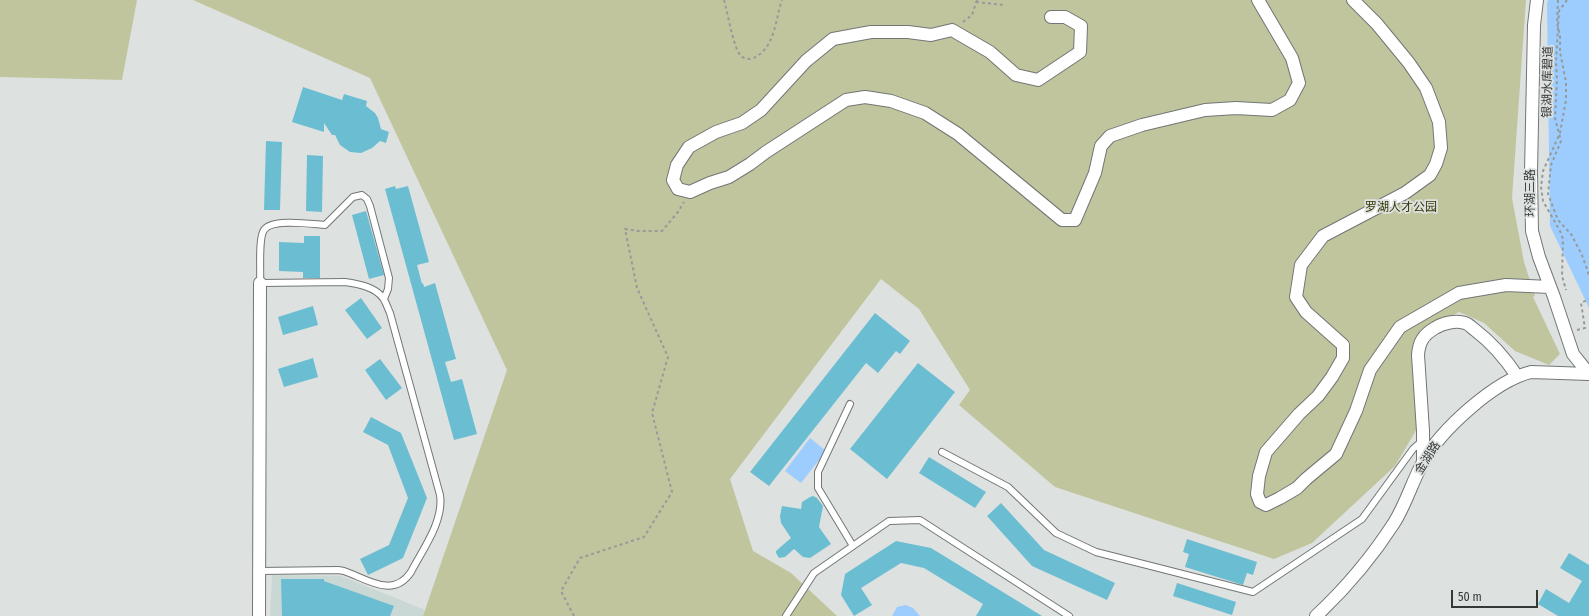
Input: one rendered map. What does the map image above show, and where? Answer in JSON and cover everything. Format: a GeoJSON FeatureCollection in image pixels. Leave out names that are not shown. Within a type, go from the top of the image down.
{"type":"FeatureCollection","features":[{"type":"Feature","properties":{"kind":"street"},"geometry":{"type":"LineString","coordinates":[[1051,17],[1065,17],[1081,26],[1080,52],[1038,80],[1016,75],[990,52],[952,30],[931,35],[908,32],[871,32],[833,39],[806,61],[761,110],[742,123],[716,132],[689,147],[677,165],[673,180],[678,189],[690,192],[710,183],[729,177],[846,100],[865,97],[891,101],[925,113],[958,134],[1062,220],[1075,220],[1095,174],[1102,146],[1110,136],[1142,125],[1205,110],[1236,108],[1272,110],[1290,100],[1299,83],[1292,58],[1258,0]]}},
{"type":"Feature","properties":{"kind":"street"},"geometry":{"type":"LineString","coordinates":[[1353,0],[1377,24],[1426,88],[1439,122],[1441,148],[1436,164],[1430,175],[1405,193],[1323,236],[1301,265],[1296,297],[1306,312],[1343,345],[1343,358],[1318,396],[1299,414],[1266,452],[1259,476],[1257,494],[1260,502],[1266,505],[1291,492],[1336,454],[1356,411],[1370,370],[1400,327],[1459,293],[1506,285],[1550,287]]}},
{"type":"Feature","properties":{"kind":"street","name":"环湖三路"},"geometry":{"type":"LineString","coordinates":[[1537,0],[1534,25],[1531,190],[1532,231],[1539,257],[1573,354],[1589,374]]}},
{"type":"Feature","properties":{"kind":"street"},"geometry":{"type":"LineString","coordinates":[[259,616],[260,283]]}},
{"type":"Feature","properties":{"kind":"street"},"geometry":{"type":"LineString","coordinates":[[1423,463],[1418,347],[1421,340],[1434,329],[1448,323],[1466,323],[1488,340],[1507,360],[1517,376]]}},
{"type":"Feature","properties":{"kind":"street","name":"金湖路"},"geometry":{"type":"LineString","coordinates":[[1316,616],[1351,580],[1385,536],[1404,506],[1423,463],[1439,440],[1469,410],[1489,394],[1517,376],[1530,372],[1589,374]]}},
{"type":"Feature","properties":{"kind":"lane"},"geometry":{"type":"LineString","coordinates":[[259,571],[338,570],[384,586],[396,585],[402,582],[411,572],[439,517],[441,502],[440,495],[390,313],[384,299],[373,290],[358,284],[346,282],[260,283],[261,240],[264,230],[267,227],[279,223],[325,225],[353,197],[362,195],[367,199],[370,206],[389,278],[388,289],[384,299]]}},
{"type":"Feature","properties":{"kind":"lane"},"geometry":{"type":"LineString","coordinates":[[850,404],[818,472],[818,488],[853,546]]}},
{"type":"Feature","properties":{"kind":"lane"},"geometry":{"type":"LineString","coordinates":[[942,452],[1008,487],[1056,533],[1096,552],[1253,592],[1362,519],[1413,449],[1423,440]]}},
{"type":"Feature","properties":{"kind":"lane"},"geometry":{"type":"LineString","coordinates":[[786,616],[814,573],[889,521],[920,520],[1069,616]]}},
{"type":"Feature","properties":{"kind":"path"},"geometry":{"type":"LineString","coordinates":[[724,0],[736,49],[742,57],[750,59],[760,54],[772,39],[782,0]]}},
{"type":"Feature","properties":{"kind":"path","name":"银湖水库碧道"},"geometry":{"type":"LineString","coordinates":[[1558,0],[1557,23],[1560,36],[1560,52],[1566,82],[1566,100],[1560,133],[1543,171],[1541,188],[1543,201],[1563,239],[1562,276],[1566,290]]}},
{"type":"Feature","properties":{"kind":"path","name":"银湖水库碧道"},"geometry":{"type":"LineString","coordinates":[[1567,0],[1559,11],[1556,62],[1557,80],[1555,118],[1561,141],[1551,165],[1548,194],[1558,220],[1571,234],[1582,255],[1589,275]]}},
{"type":"Feature","properties":{"kind":"path"},"geometry":{"type":"LineString","coordinates":[[972,15],[976,1],[1004,5]]}},
{"type":"Feature","properties":{"kind":"path"},"geometry":{"type":"LineString","coordinates":[[574,616],[561,592],[580,558],[644,537],[672,492],[652,413],[668,357],[637,288],[625,229],[638,231],[662,230],[678,212],[690,192]]}},
{"type":"Feature","properties":{"kind":"path"},"geometry":{"type":"LineString","coordinates":[[1585,328],[1581,303],[1589,299]]}},
{"type":"Feature","properties":{"kind":"shaded area"},"geometry":{"type":"Polygon","coordinates":[[[272,575],[341,576],[425,610],[423,616],[270,616],[272,575]]]}},
{"type":"Feature","properties":{"kind":"green space"},"geometry":{"type":"Polygon","coordinates":[[[0,0],[137,0],[122,80],[0,77],[0,0]]]}},
{"type":"Feature","properties":{"kind":"green space","name":"罗湖人才公园"},"geometry":{"type":"Polygon","coordinates":[[[193,0],[1526,0],[1512,198],[1524,262],[1535,296],[1533,297],[1560,354],[1549,365],[1515,351],[1484,323],[1459,312],[1422,331],[1413,349],[1413,374],[1418,427],[1395,466],[1312,543],[1274,559],[1055,487],[959,405],[970,390],[919,309],[881,279],[730,479],[753,551],[791,573],[837,616],[423,616],[507,370],[370,78],[193,0]]]}},
{"type":"Feature","properties":{"kind":"water"},"geometry":{"type":"Polygon","coordinates":[[[1548,0],[1589,0],[1589,308],[1550,226],[1548,0]]]}},
{"type":"Feature","properties":{"kind":"water"},"geometry":{"type":"Polygon","coordinates":[[[810,438],[826,451],[801,483],[785,471],[810,438]]]}},
{"type":"Feature","properties":{"kind":"water"},"geometry":{"type":"Polygon","coordinates":[[[906,605],[913,608],[920,616],[892,616],[897,607],[906,605]]]}},
{"type":"Feature","properties":{"kind":"building"},"geometry":{"type":"Polygon","coordinates":[[[303,87],[342,100],[344,94],[367,101],[366,106],[375,113],[381,129],[389,132],[386,143],[380,141],[372,148],[361,153],[350,152],[340,145],[335,135],[332,135],[324,123],[324,132],[292,122],[303,87]]]}},
{"type":"Feature","properties":{"kind":"building"},"geometry":{"type":"Polygon","coordinates":[[[266,141],[282,142],[280,210],[264,210],[266,141]]]}},
{"type":"Feature","properties":{"kind":"building"},"geometry":{"type":"Polygon","coordinates":[[[307,155],[323,156],[322,212],[306,211],[307,155]]]}},
{"type":"Feature","properties":{"kind":"building"},"geometry":{"type":"Polygon","coordinates":[[[395,186],[396,189],[408,186],[429,262],[417,265],[422,284],[423,283],[424,287],[435,283],[456,359],[445,362],[451,382],[462,379],[477,434],[454,440],[385,189],[395,186]]]}},
{"type":"Feature","properties":{"kind":"building"},"geometry":{"type":"Polygon","coordinates":[[[366,211],[384,275],[369,279],[352,215],[366,211]]]}},
{"type":"Feature","properties":{"kind":"building"},"geometry":{"type":"Polygon","coordinates":[[[304,236],[320,236],[320,278],[303,278],[303,272],[279,271],[279,242],[304,243],[304,236]]]}},
{"type":"Feature","properties":{"kind":"building"},"geometry":{"type":"Polygon","coordinates":[[[361,298],[382,328],[367,339],[345,310],[361,298]]]}},
{"type":"Feature","properties":{"kind":"building"},"geometry":{"type":"Polygon","coordinates":[[[313,306],[318,325],[283,335],[278,317],[313,306]]]}},
{"type":"Feature","properties":{"kind":"building"},"geometry":{"type":"Polygon","coordinates":[[[875,313],[910,341],[900,354],[896,351],[878,373],[866,363],[769,486],[750,472],[875,313]]]}},
{"type":"Feature","properties":{"kind":"building"},"geometry":{"type":"Polygon","coordinates":[[[313,358],[318,377],[284,387],[278,369],[313,358]]]}},
{"type":"Feature","properties":{"kind":"building"},"geometry":{"type":"Polygon","coordinates":[[[380,359],[402,388],[386,400],[365,370],[380,359]]]}},
{"type":"Feature","properties":{"kind":"building"},"geometry":{"type":"Polygon","coordinates":[[[918,363],[955,392],[887,479],[850,449],[918,363]]]}},
{"type":"Feature","properties":{"kind":"building"},"geometry":{"type":"Polygon","coordinates":[[[371,417],[401,433],[427,498],[403,558],[368,575],[360,559],[389,545],[408,498],[388,445],[363,432],[371,417]]]}},
{"type":"Feature","properties":{"kind":"building"},"geometry":{"type":"Polygon","coordinates":[[[929,457],[986,492],[975,508],[919,473],[929,457]]]}},
{"type":"Feature","properties":{"kind":"building"},"geometry":{"type":"Polygon","coordinates":[[[813,496],[817,498],[823,506],[819,527],[831,544],[810,558],[803,557],[794,549],[785,557],[779,558],[776,551],[791,538],[781,523],[780,516],[782,506],[801,509],[802,502],[813,496]]]}},
{"type":"Feature","properties":{"kind":"building"},"geometry":{"type":"Polygon","coordinates":[[[1001,503],[1044,550],[1115,583],[1107,600],[1032,566],[987,516],[1001,503]]]}},
{"type":"Feature","properties":{"kind":"building"},"geometry":{"type":"Polygon","coordinates":[[[1187,539],[1257,562],[1253,575],[1247,573],[1243,585],[1185,567],[1189,554],[1183,552],[1187,539]]]}},
{"type":"Feature","properties":{"kind":"building"},"geometry":{"type":"Polygon","coordinates":[[[896,541],[931,548],[1042,616],[976,616],[983,604],[924,568],[901,563],[861,588],[872,605],[854,616],[841,595],[845,574],[896,541]]]}},
{"type":"Feature","properties":{"kind":"building"},"geometry":{"type":"Polygon","coordinates":[[[1569,553],[1589,565],[1589,616],[1558,616],[1538,604],[1546,589],[1569,603],[1582,581],[1560,568],[1569,553]]]}},
{"type":"Feature","properties":{"kind":"building"},"geometry":{"type":"Polygon","coordinates":[[[281,579],[324,579],[324,581],[394,606],[390,616],[282,616],[281,579]]]}},
{"type":"Feature","properties":{"kind":"building"},"geometry":{"type":"Polygon","coordinates":[[[1177,583],[1236,602],[1232,615],[1173,596],[1177,583]]]}}]}
